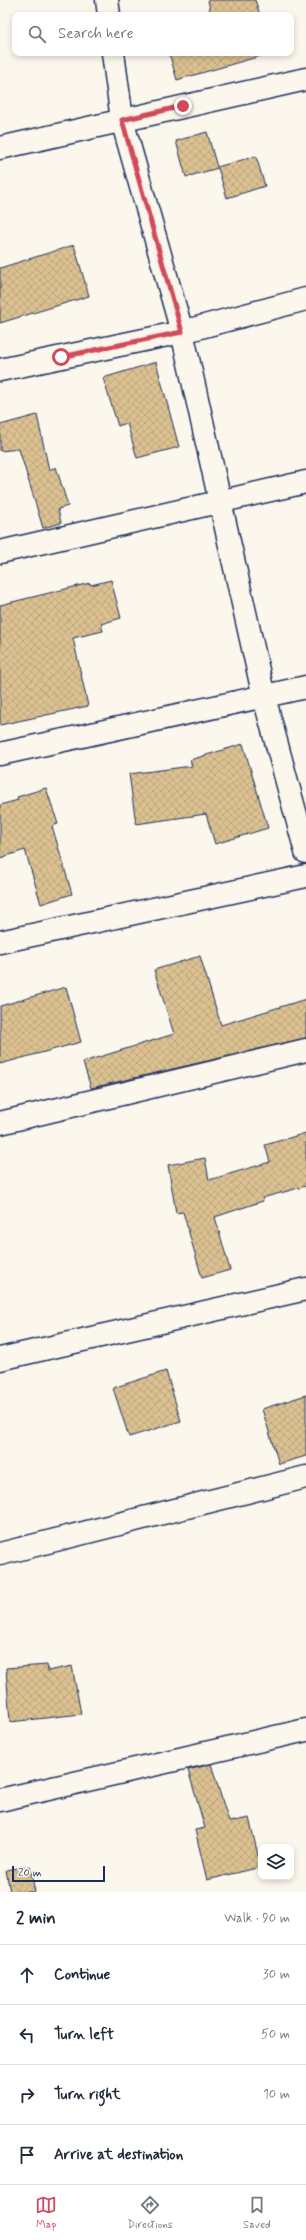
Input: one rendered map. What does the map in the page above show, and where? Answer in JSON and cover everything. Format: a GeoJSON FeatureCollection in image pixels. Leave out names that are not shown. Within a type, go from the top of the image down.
{"type":"FeatureCollection","features":[{"type":"Feature","properties":{"kind":"street"},"geometry":{"type":"LineString","coordinates":[[107,0],[109,12]]}},
{"type":"Feature","properties":{"kind":"street"},"geometry":{"type":"LineString","coordinates":[[114,56],[122,120],[182,332],[221,500],[264,697],[306,852]]}},
{"type":"Feature","properties":{"kind":"street"},"geometry":{"type":"LineString","coordinates":[[0,148],[306,79]]}},
{"type":"Feature","properties":{"kind":"street"},"geometry":{"type":"LineString","coordinates":[[0,370],[182,332],[306,299]]}},
{"type":"Feature","properties":{"kind":"street"},"geometry":{"type":"LineString","coordinates":[[0,552],[221,500],[306,482]]}},
{"type":"Feature","properties":{"kind":"street"},"geometry":{"type":"LineString","coordinates":[[0,754],[306,687]]}},
{"type":"Feature","properties":{"kind":"street"},"geometry":{"type":"LineString","coordinates":[[0,942],[306,876]]}},
{"type":"Feature","properties":{"kind":"street"},"geometry":{"type":"LineString","coordinates":[[0,1123],[306,1050]]}},
{"type":"Feature","properties":{"kind":"street"},"geometry":{"type":"LineString","coordinates":[[0,1359],[306,1289]]}},
{"type":"Feature","properties":{"kind":"street"},"geometry":{"type":"LineString","coordinates":[[0,1554],[306,1477]]}},
{"type":"Feature","properties":{"kind":"street"},"geometry":{"type":"LineString","coordinates":[[0,1800],[306,1730]]}},
{"type":"Feature","properties":{"kind":"building"},"geometry":{"type":"Polygon","coordinates":[[[208,0],[255,0],[259,12],[210,12],[208,0]]]}},
{"type":"Feature","properties":{"kind":"building"},"geometry":{"type":"Polygon","coordinates":[[[170,56],[261,56],[177,80],[170,56]]]}},
{"type":"Feature","properties":{"kind":"building"},"geometry":{"type":"Polygon","coordinates":[[[207,132],[217,167],[256,156],[265,186],[227,198],[218,168],[186,177],[176,141],[207,132]]]}},
{"type":"Feature","properties":{"kind":"building"},"geometry":{"type":"Polygon","coordinates":[[[74,245],[89,296],[0,323],[0,268],[74,245]]]}},
{"type":"Feature","properties":{"kind":"building"},"geometry":{"type":"Polygon","coordinates":[[[156,362],[179,447],[137,458],[127,423],[118,426],[103,378],[156,362]]]}},
{"type":"Feature","properties":{"kind":"building"},"geometry":{"type":"Polygon","coordinates":[[[37,415],[49,470],[56,467],[68,506],[58,509],[61,523],[43,528],[19,449],[0,451],[0,425],[37,415]]]}},
{"type":"Feature","properties":{"kind":"building"},"geometry":{"type":"Polygon","coordinates":[[[111,580],[121,618],[101,624],[103,631],[73,638],[88,706],[0,725],[0,605],[90,583],[91,585],[111,580]]]}},
{"type":"Feature","properties":{"kind":"building"},"geometry":{"type":"Polygon","coordinates":[[[243,744],[268,828],[215,844],[206,814],[136,824],[129,774],[192,766],[190,760],[243,744]]]}},
{"type":"Feature","properties":{"kind":"building"},"geometry":{"type":"Polygon","coordinates":[[[46,788],[58,824],[52,826],[72,894],[41,904],[25,850],[0,858],[0,805],[18,800],[17,797],[46,788]]]}},
{"type":"Feature","properties":{"kind":"building"},"geometry":{"type":"Polygon","coordinates":[[[200,956],[221,1025],[306,999],[306,1038],[91,1088],[83,1062],[174,1034],[154,970],[200,956]]]}},
{"type":"Feature","properties":{"kind":"building"},"geometry":{"type":"Polygon","coordinates":[[[66,987],[81,1042],[0,1064],[0,1006],[66,987]]]}},
{"type":"Feature","properties":{"kind":"building"},"geometry":{"type":"Polygon","coordinates":[[[306,1133],[306,1186],[262,1198],[263,1201],[215,1217],[230,1270],[202,1278],[183,1212],[176,1213],[168,1165],[205,1158],[209,1180],[270,1162],[265,1145],[306,1133]]]}},
{"type":"Feature","properties":{"kind":"building"},"geometry":{"type":"Polygon","coordinates":[[[166,1371],[181,1421],[129,1437],[113,1388],[166,1371]]]}},
{"type":"Feature","properties":{"kind":"building"},"geometry":{"type":"Polygon","coordinates":[[[306,1395],[306,1456],[279,1464],[262,1409],[306,1395]]]}},
{"type":"Feature","properties":{"kind":"building"},"geometry":{"type":"Polygon","coordinates":[[[47,1665],[48,1671],[72,1666],[81,1714],[10,1722],[6,1668],[47,1665]]]}},
{"type":"Feature","properties":{"kind":"building"},"geometry":{"type":"Polygon","coordinates":[[[211,1764],[229,1822],[249,1818],[258,1855],[258,1868],[207,1880],[195,1830],[205,1828],[188,1770],[211,1764]]]}},
{"type":"Feature","properties":{"kind":"building"},"geometry":{"type":"Polygon","coordinates":[[[30,1866],[35,1892],[10,1892],[6,1870],[30,1866]]]}},
{"type":"Feature","properties":{"kind":"route"},"geometry":{"type":"LineString","coordinates":[[61,357],[182,332],[122,120],[183,106]]}}]}
